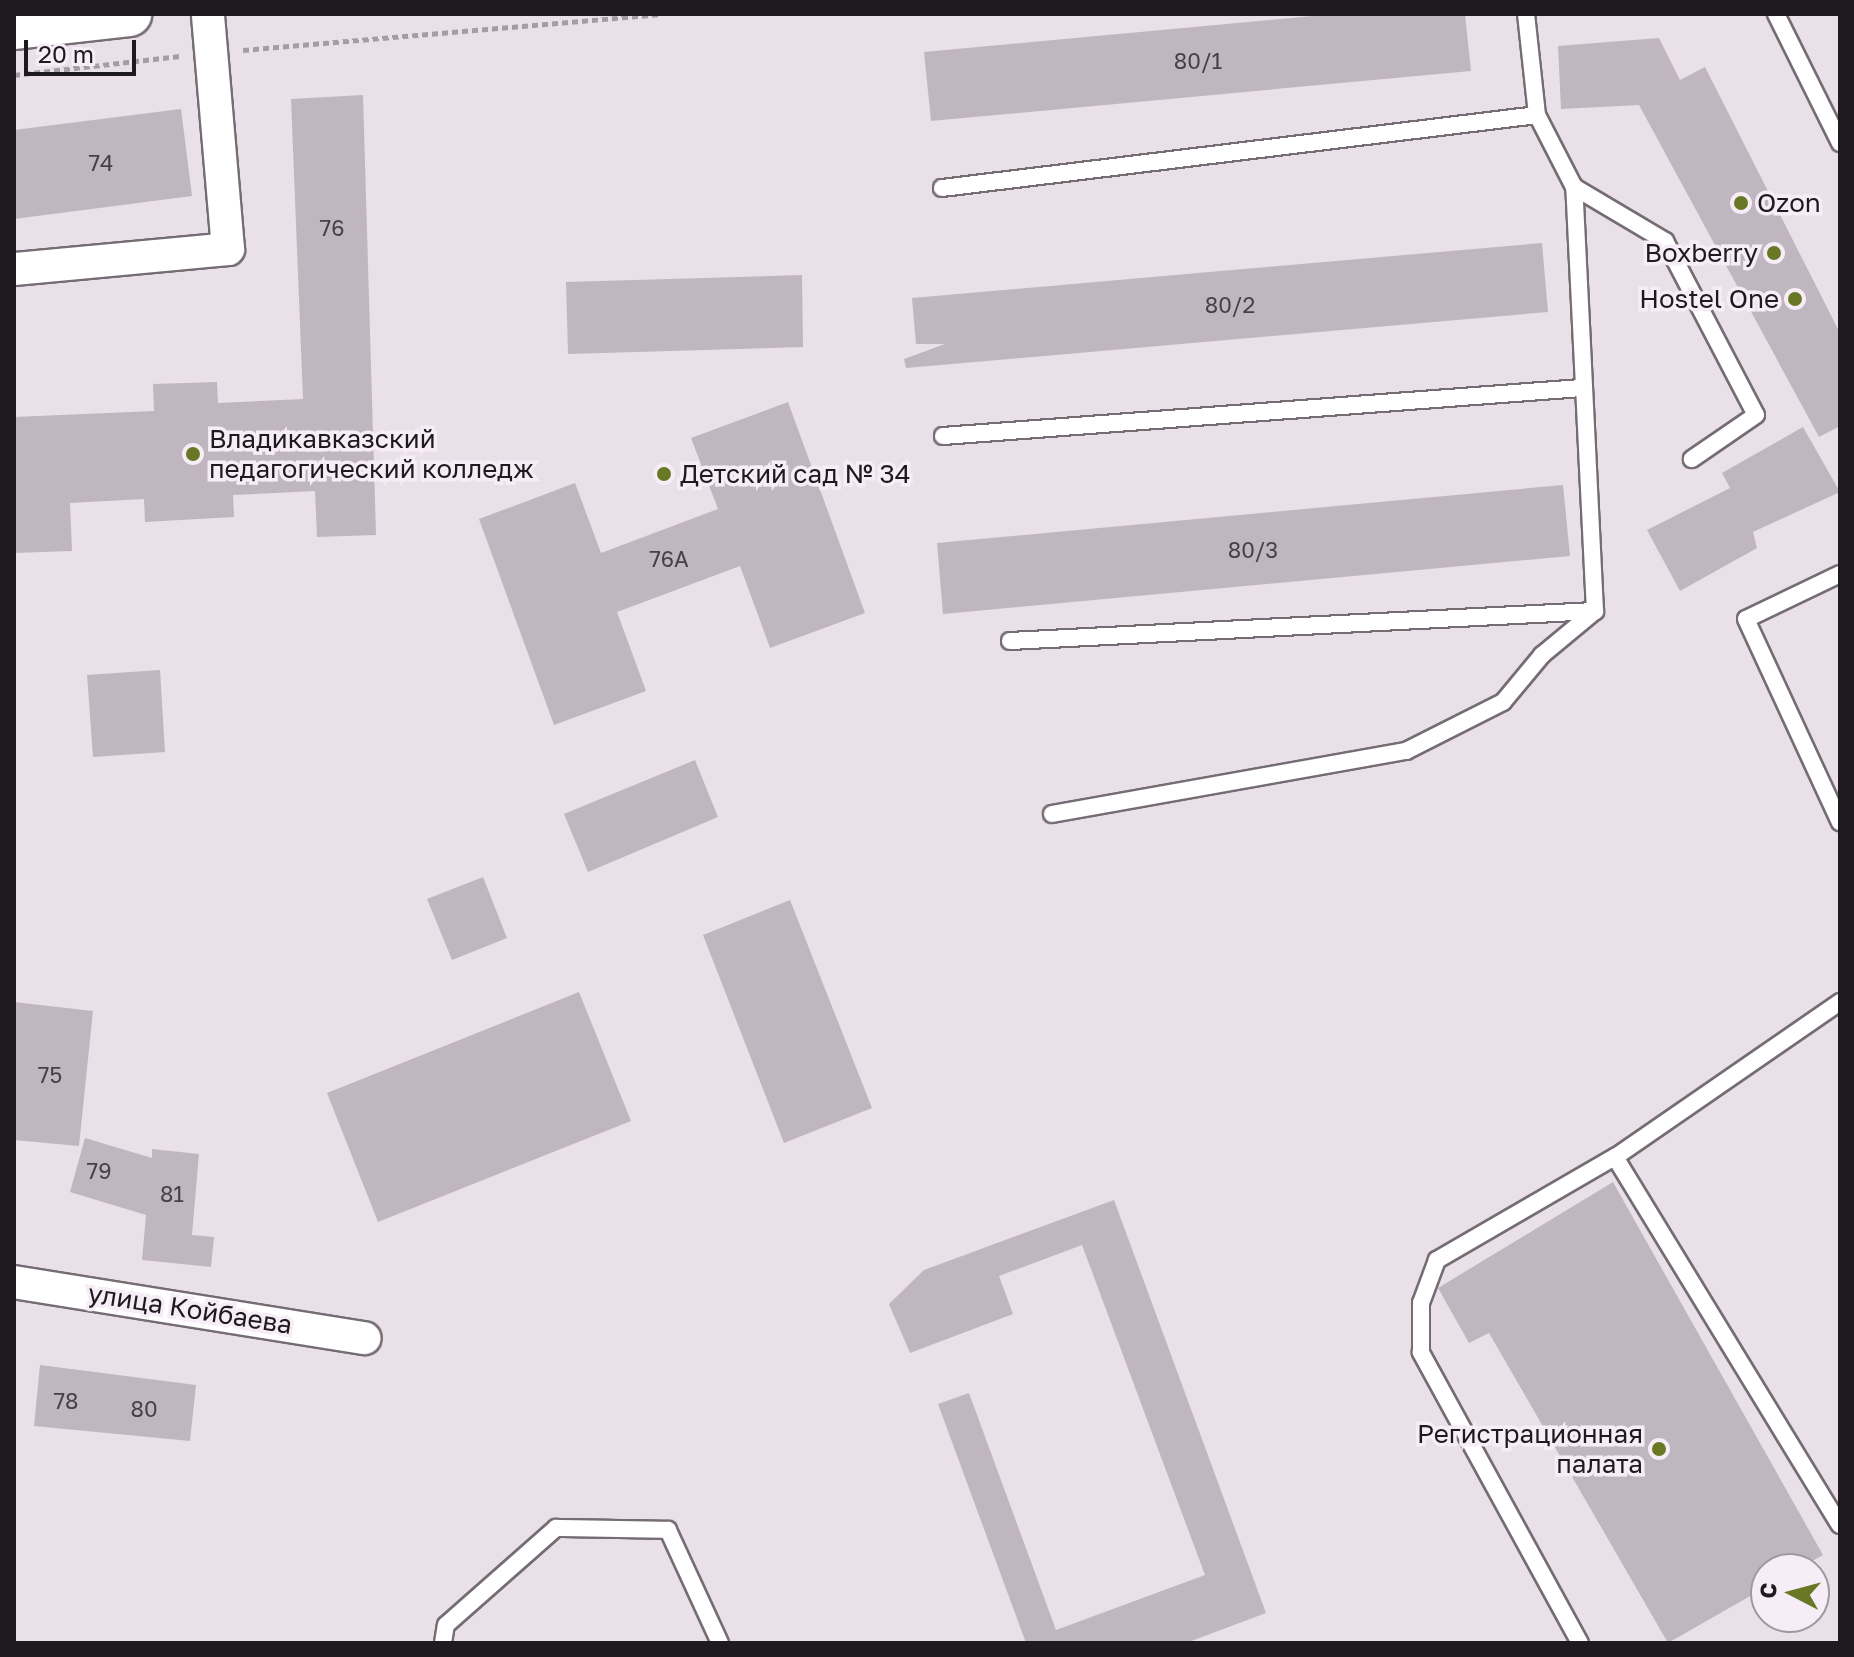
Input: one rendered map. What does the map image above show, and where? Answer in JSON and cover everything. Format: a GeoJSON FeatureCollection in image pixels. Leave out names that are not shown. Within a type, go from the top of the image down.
{"type":"FeatureCollection","features":[{"type":"Feature","properties":{"kind":"street"},"geometry":{"type":"LineString","coordinates":[[14,27],[129,14]]}},
{"type":"Feature","properties":{"kind":"street"},"geometry":{"type":"LineString","coordinates":[[14,269],[228,249],[208,14]]}},
{"type":"Feature","properties":{"kind":"street","name":"улица Койбаева"},"geometry":{"type":"LineString","coordinates":[[14,1282],[365,1338]]}},
{"type":"Feature","properties":{"kind":"lane"},"geometry":{"type":"LineString","coordinates":[[1526,14],[1537,115],[1574,187],[1595,611]]}},
{"type":"Feature","properties":{"kind":"lane"},"geometry":{"type":"LineString","coordinates":[[1776,14],[1840,143]]}},
{"type":"Feature","properties":{"kind":"lane"},"geometry":{"type":"LineString","coordinates":[[942,188],[1537,115]]}},
{"type":"Feature","properties":{"kind":"lane"},"geometry":{"type":"LineString","coordinates":[[1574,187],[1665,241],[1756,415],[1692,459]]}},
{"type":"Feature","properties":{"kind":"lane"},"geometry":{"type":"LineString","coordinates":[[943,436],[1582,388]]}},
{"type":"Feature","properties":{"kind":"lane"},"geometry":{"type":"LineString","coordinates":[[1840,574],[1746,619],[1840,822]]}},
{"type":"Feature","properties":{"kind":"lane"},"geometry":{"type":"LineString","coordinates":[[1010,641],[1595,611]]}},
{"type":"Feature","properties":{"kind":"lane"},"geometry":{"type":"LineString","coordinates":[[1052,814],[1406,751],[1503,702],[1542,655],[1595,611]]}},
{"type":"Feature","properties":{"kind":"lane"},"geometry":{"type":"LineString","coordinates":[[1580,1643],[1421,1352],[1421,1303],[1437,1260],[1615,1157],[1840,1002]]}},
{"type":"Feature","properties":{"kind":"lane"},"geometry":{"type":"LineString","coordinates":[[1615,1157],[1840,1525]]}},
{"type":"Feature","properties":{"kind":"lane"},"geometry":{"type":"LineString","coordinates":[[443,1643],[446,1625],[556,1528],[668,1530],[720,1643]]}},
{"type":"Feature","properties":{"kind":"path"},"geometry":{"type":"LineString","coordinates":[[234,51],[661,14]]}},
{"type":"Feature","properties":{"kind":"path"},"geometry":{"type":"LineString","coordinates":[[14,75],[189,55]]}},
{"type":"Feature","properties":{"kind":"building"},"geometry":{"type":"Polygon","coordinates":[[[1335,14],[1465,14],[1471,71],[931,121],[924,52],[1335,14]]]}},
{"type":"Feature","properties":{"kind":"building"},"geometry":{"type":"Polygon","coordinates":[[[1659,38],[1680,80],[1705,67],[1840,333],[1840,426],[1819,437],[1639,105],[1561,109],[1558,46],[1659,38]]]}},
{"type":"Feature","properties":{"kind":"building","name":"Владикавказский педагогический колледж"},"geometry":{"type":"Polygon","coordinates":[[[363,95],[376,535],[317,537],[315,491],[233,495],[234,517],[145,522],[144,499],[70,503],[72,551],[14,553],[14,417],[154,411],[153,384],[217,382],[218,403],[303,399],[291,99],[363,95]]]}},
{"type":"Feature","properties":{"kind":"building"},"geometry":{"type":"Polygon","coordinates":[[[181,109],[192,196],[14,219],[14,130],[181,109]]]}},
{"type":"Feature","properties":{"kind":"building"},"geometry":{"type":"Polygon","coordinates":[[[1542,243],[1548,312],[906,368],[904,359],[945,344],[916,344],[912,298],[1542,243]]]}},
{"type":"Feature","properties":{"kind":"building"},"geometry":{"type":"Polygon","coordinates":[[[802,275],[803,347],[568,354],[566,282],[802,275]]]}},
{"type":"Feature","properties":{"kind":"building"},"geometry":{"type":"Polygon","coordinates":[[[788,402],[865,613],[770,648],[740,566],[617,612],[646,691],[554,725],[479,519],[575,483],[601,553],[718,509],[691,438],[788,402]]]}},
{"type":"Feature","properties":{"kind":"building"},"geometry":{"type":"Polygon","coordinates":[[[1803,427],[1840,492],[1753,532],[1757,548],[1680,591],[1647,530],[1730,488],[1722,473],[1803,427]]]}},
{"type":"Feature","properties":{"kind":"building"},"geometry":{"type":"Polygon","coordinates":[[[1563,485],[1570,556],[943,614],[937,543],[1563,485]]]}},
{"type":"Feature","properties":{"kind":"building"},"geometry":{"type":"Polygon","coordinates":[[[160,670],[165,752],[93,757],[87,675],[160,670]]]}},
{"type":"Feature","properties":{"kind":"building"},"geometry":{"type":"Polygon","coordinates":[[[695,760],[718,817],[588,872],[564,814],[695,760]]]}},
{"type":"Feature","properties":{"kind":"building"},"geometry":{"type":"Polygon","coordinates":[[[483,877],[507,938],[452,960],[427,899],[483,877]]]}},
{"type":"Feature","properties":{"kind":"building"},"geometry":{"type":"Polygon","coordinates":[[[790,900],[872,1108],[784,1143],[703,935],[790,900]]]}},
{"type":"Feature","properties":{"kind":"building"},"geometry":{"type":"Polygon","coordinates":[[[579,992],[631,1121],[378,1222],[327,1093],[579,992]]]}},
{"type":"Feature","properties":{"kind":"building"},"geometry":{"type":"Polygon","coordinates":[[[14,1002],[93,1011],[79,1146],[14,1140],[14,1002]]]}},
{"type":"Feature","properties":{"kind":"building"},"geometry":{"type":"Polygon","coordinates":[[[85,1138],[152,1158],[152,1149],[199,1154],[192,1235],[214,1237],[211,1267],[142,1260],[146,1215],[70,1192],[85,1138]]]}},
{"type":"Feature","properties":{"kind":"building","name":"Регистрационная палата"},"geometry":{"type":"Polygon","coordinates":[[[1613,1182],[1822,1553],[1750,1553],[1750,1596],[1668,1643],[1489,1333],[1469,1343],[1438,1288],[1613,1182]]]}},
{"type":"Feature","properties":{"kind":"building"},"geometry":{"type":"Polygon","coordinates":[[[1114,1200],[1266,1613],[1186,1643],[1026,1643],[938,1404],[969,1393],[1056,1630],[1205,1575],[1082,1245],[999,1276],[1013,1314],[910,1353],[889,1304],[924,1270],[1114,1200]]]}},
{"type":"Feature","properties":{"kind":"building"},"geometry":{"type":"Polygon","coordinates":[[[40,1365],[196,1385],[190,1441],[34,1426],[40,1365]]]}},
{"type":"Feature","properties":{"kind":"place","name":"Ozon"},"geometry":{"type":"Point","coordinates":[1741,203]}},
{"type":"Feature","properties":{"kind":"place","name":"Boxberry"},"geometry":{"type":"Point","coordinates":[1774,253]}},
{"type":"Feature","properties":{"kind":"place","name":"Hostel One"},"geometry":{"type":"Point","coordinates":[1795,299]}},
{"type":"Feature","properties":{"kind":"place","name":"Владикавказский педагогический колледж"},"geometry":{"type":"Point","coordinates":[193,454]}},
{"type":"Feature","properties":{"kind":"place","name":"Детский сад № 34"},"geometry":{"type":"Point","coordinates":[664,474]}},
{"type":"Feature","properties":{"kind":"place","name":"Регистрационная палата"},"geometry":{"type":"Point","coordinates":[1659,1449]}}]}
